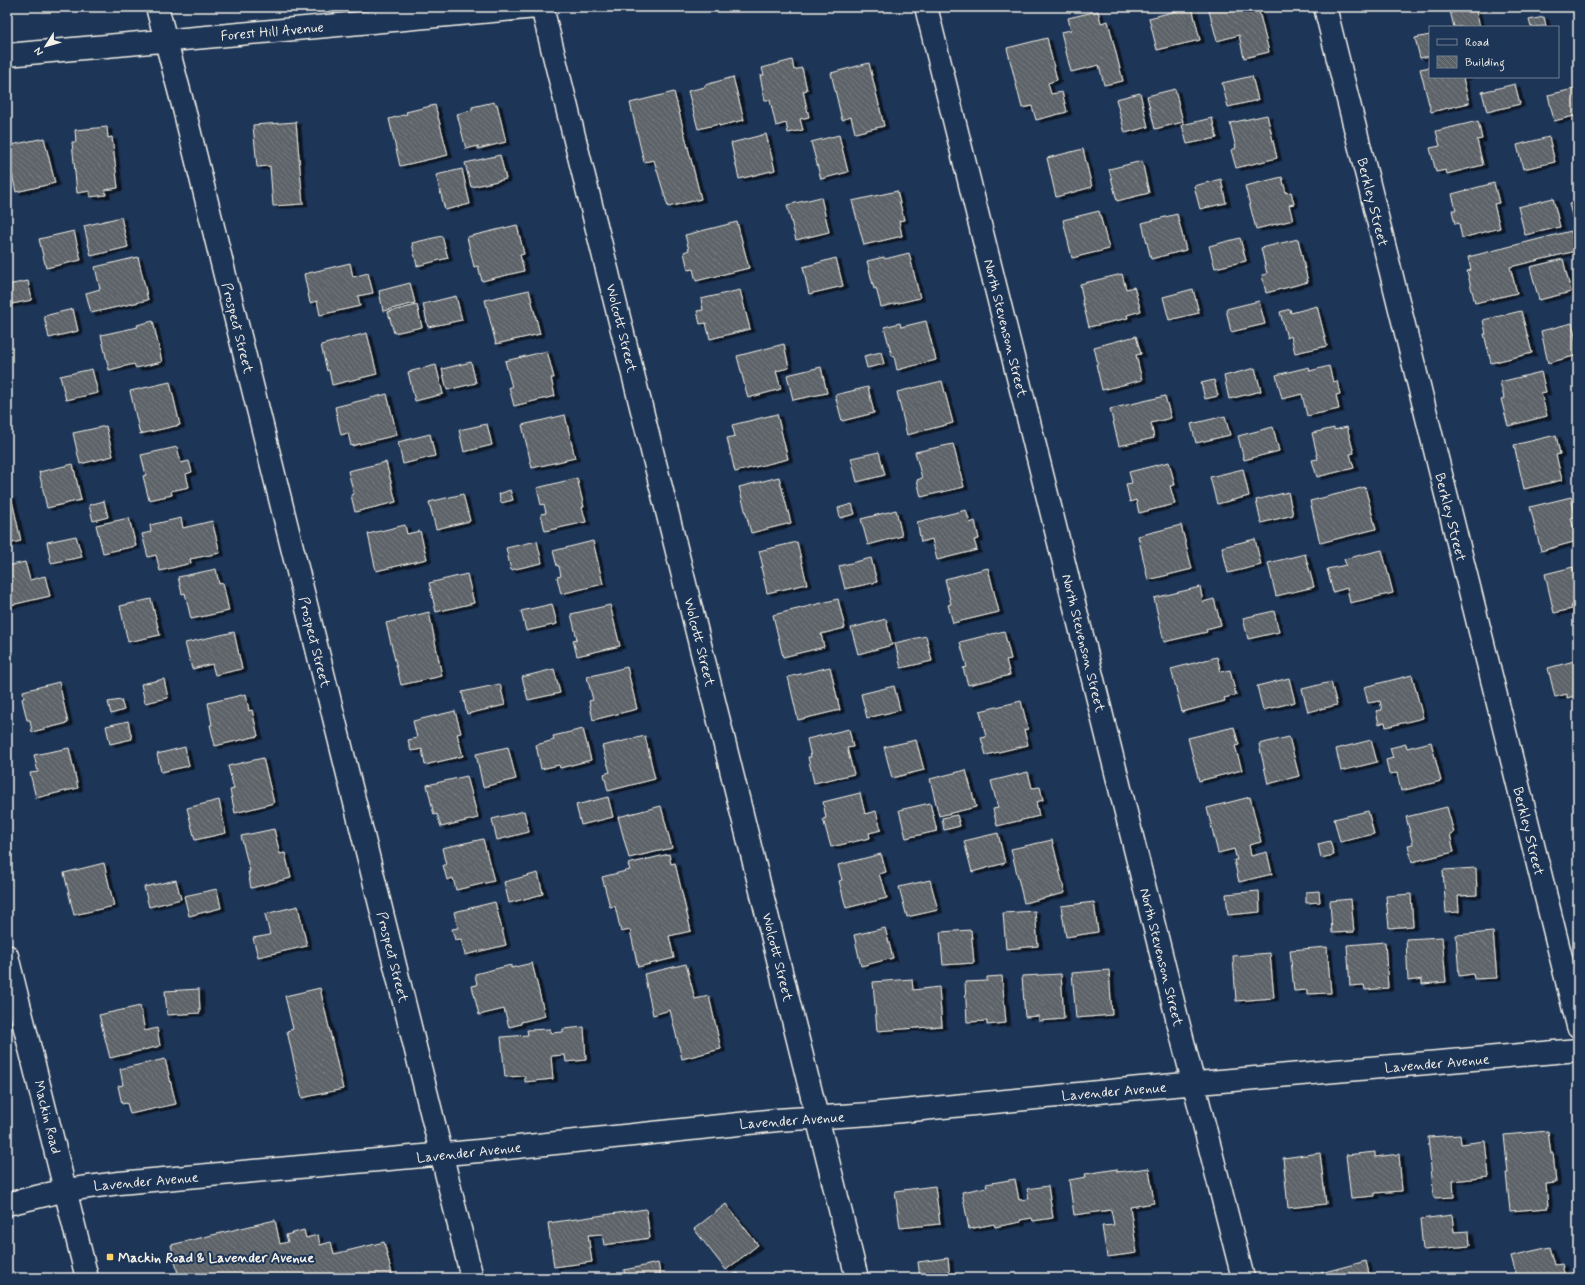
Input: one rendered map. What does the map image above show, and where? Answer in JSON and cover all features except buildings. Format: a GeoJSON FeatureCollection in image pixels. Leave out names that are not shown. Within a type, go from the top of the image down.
{"type":"FeatureCollection","features":[{"type":"Feature","properties":{"kind":"street","name":"Prospect Street"},"geometry":{"type":"LineString","coordinates":[[157,7],[184,109],[472,1278]]}},
{"type":"Feature","properties":{"kind":"street","name":"Forest Hill Avenue"},"geometry":{"type":"LineString","coordinates":[[7,55],[537,7]]}},
{"type":"Feature","properties":{"kind":"street","name":"Wolcott Street"},"geometry":{"type":"LineString","coordinates":[[542,7],[857,1278]]}},
{"type":"Feature","properties":{"kind":"street","name":"North Stevenson Street"},"geometry":{"type":"LineString","coordinates":[[926,7],[1243,1278]]}},
{"type":"Feature","properties":{"kind":"street","name":"Berkley Street"},"geometry":{"type":"LineString","coordinates":[[1325,7],[1578,1026]]}},
{"type":"Feature","properties":{"kind":"street","name":"Mackin Road"},"geometry":{"type":"LineString","coordinates":[[7,956],[87,1278]]}},
{"type":"Feature","properties":{"kind":"street","name":"Lavender Avenue"},"geometry":{"type":"LineString","coordinates":[[7,1204],[66,1190],[119,1183],[441,1155],[762,1121],[1578,1050]]}},
{"type":"Feature","properties":{"kind":"place","name":"Mackin Road & Lavender Avenue"},"geometry":{"type":"Point","coordinates":[110,1257]}}]}
